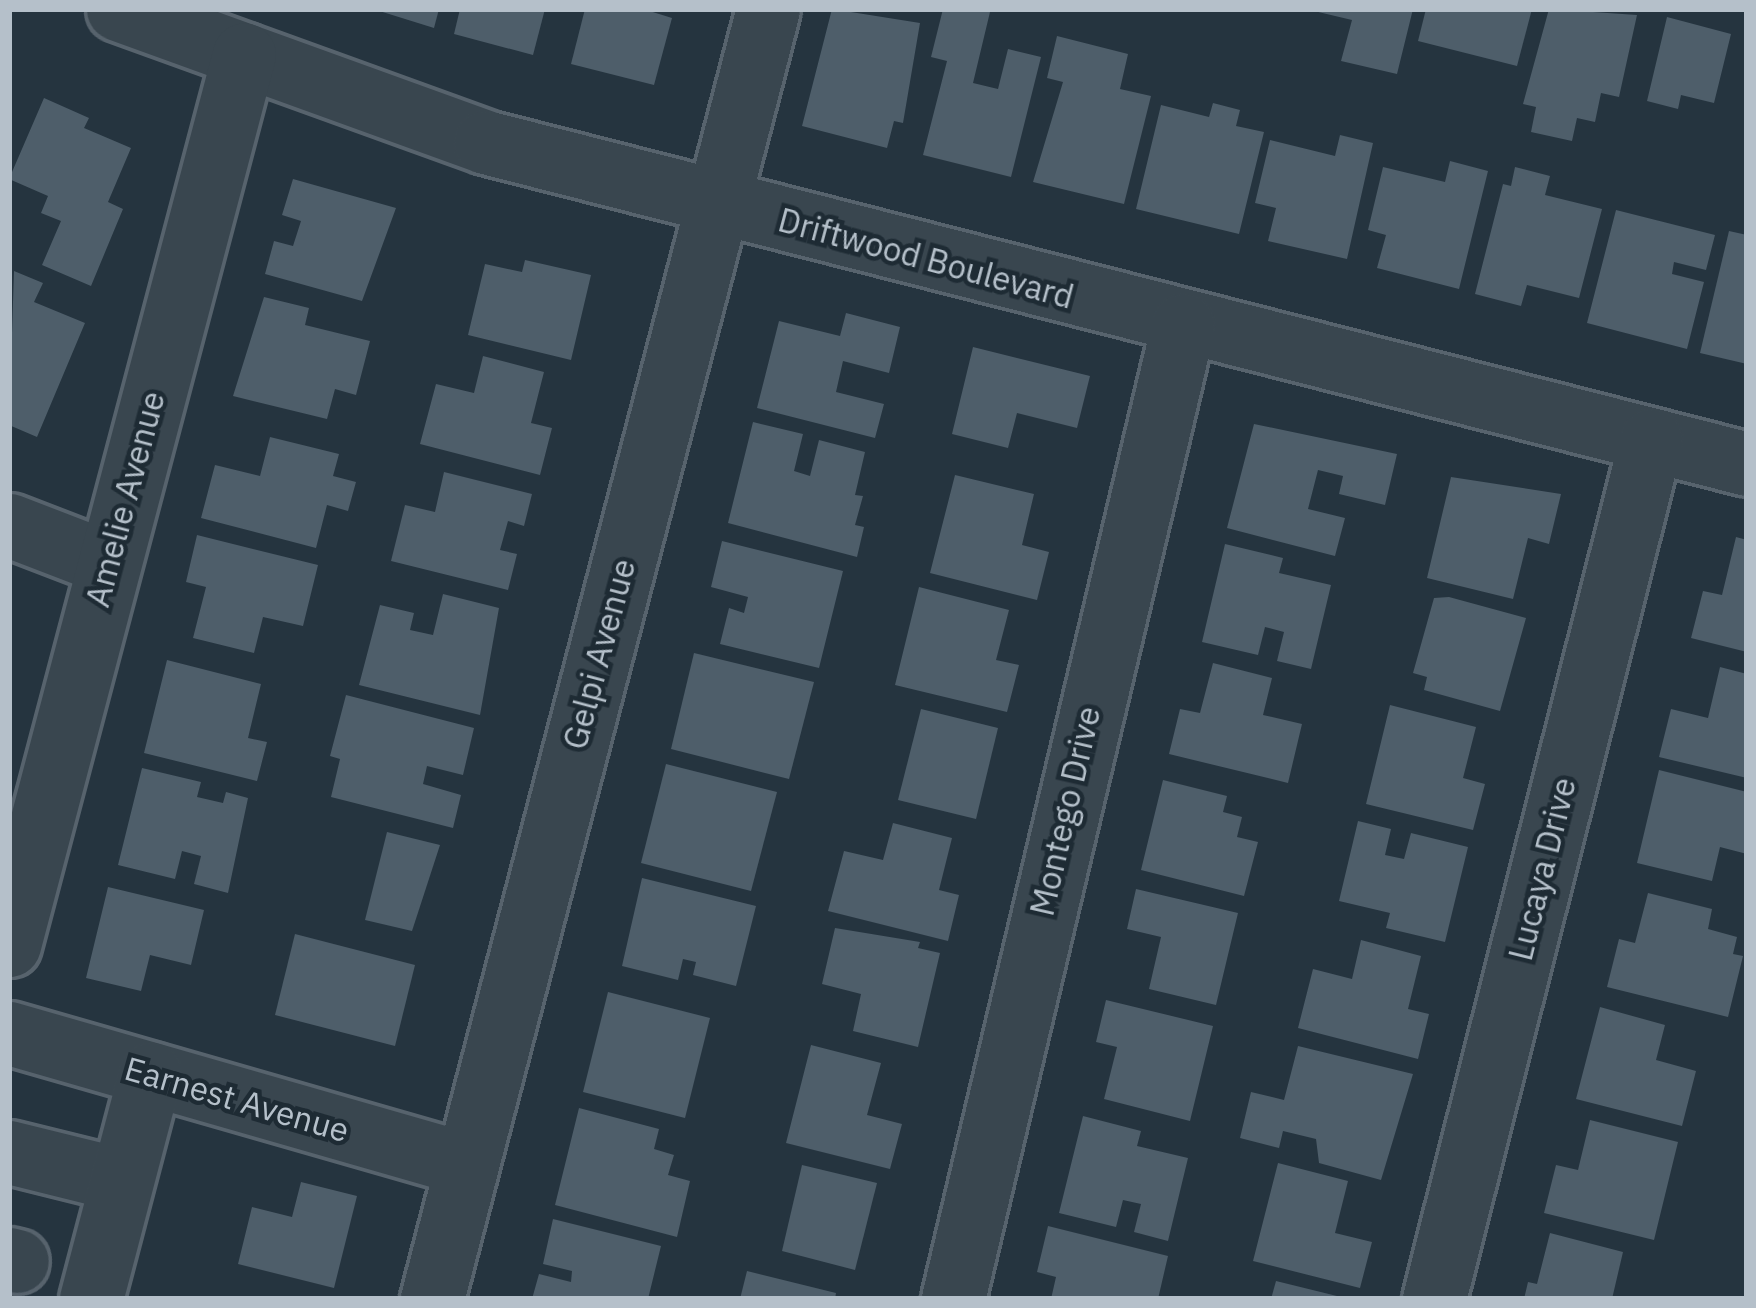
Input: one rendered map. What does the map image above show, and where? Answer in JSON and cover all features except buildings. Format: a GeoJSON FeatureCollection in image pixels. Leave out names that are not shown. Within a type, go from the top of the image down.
{"type":"FeatureCollection","features":[{"type":"Feature","properties":{"kind":"street","name":"Driftwood Boulevard"},"geometry":{"type":"LineString","coordinates":[[118,9],[485,142],[1183,325],[1747,464]]}},
{"type":"Feature","properties":{"kind":"street","name":"Gelpi Avenue"},"geometry":{"type":"LineString","coordinates":[[432,1299],[768,9]]}},
{"type":"Feature","properties":{"kind":"street","name":"Amelie Avenue"},"geometry":{"type":"LineString","coordinates":[[9,945],[244,54]]}},
{"type":"Feature","properties":{"kind":"street","name":"Montego Drive"},"geometry":{"type":"LineString","coordinates":[[953,1299],[1183,325]]}},
{"type":"Feature","properties":{"kind":"street","name":"Lucaya Drive"},"geometry":{"type":"LineString","coordinates":[[1434,1299],[1651,440]]}},
{"type":"Feature","properties":{"kind":"street"},"geometry":{"type":"LineString","coordinates":[[9,525],[108,563]]}},
{"type":"Feature","properties":{"kind":"street","name":"Earnest Avenue"},"geometry":{"type":"LineString","coordinates":[[9,1034],[466,1164]]}},
{"type":"Feature","properties":{"kind":"street"},"geometry":{"type":"LineString","coordinates":[[91,1299],[150,1074]]}},
{"type":"Feature","properties":{"kind":"street"},"geometry":{"type":"LineString","coordinates":[[9,1152],[122,1180]]}}]}
